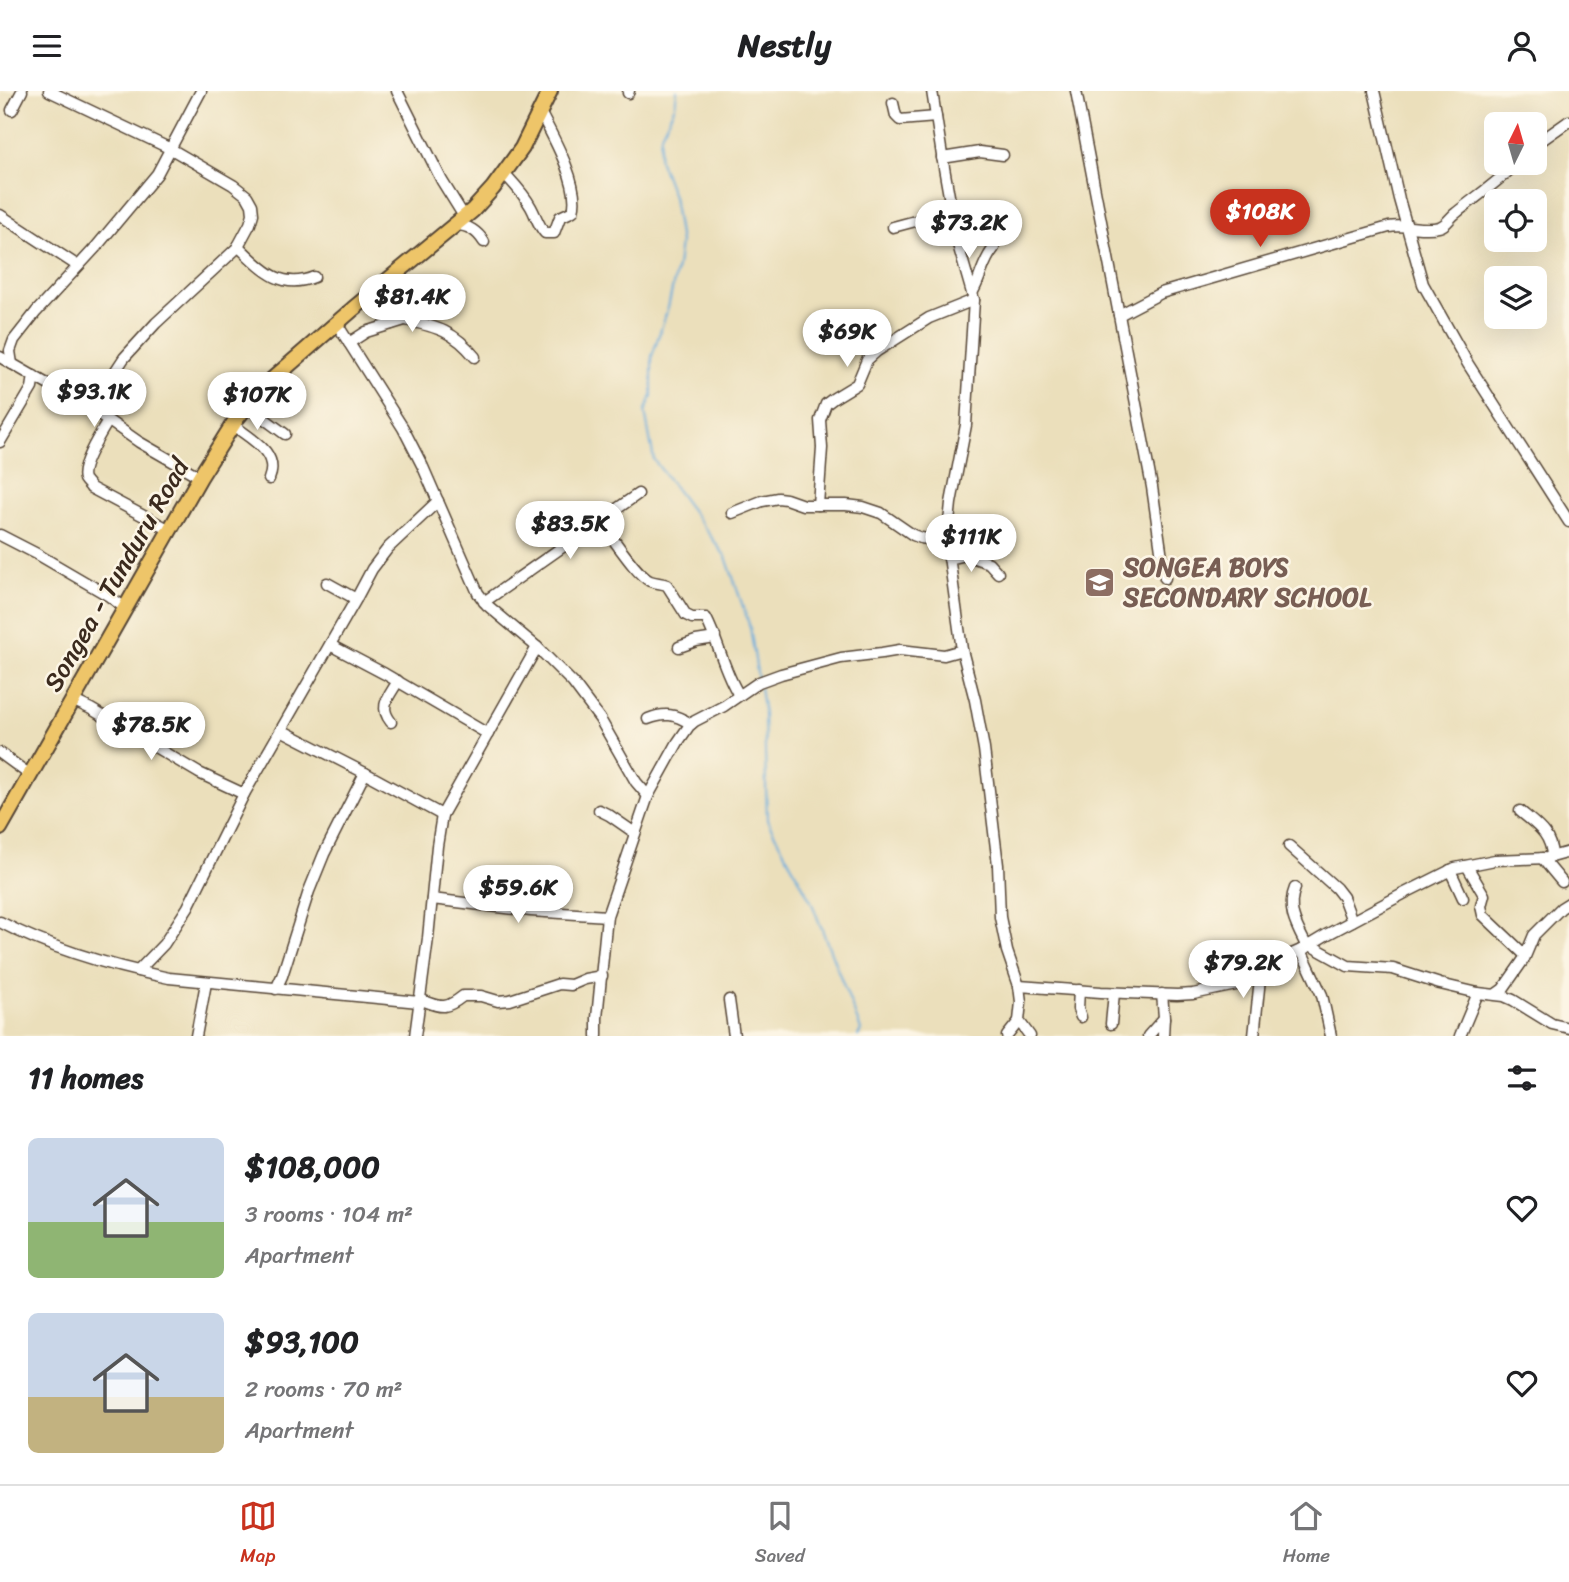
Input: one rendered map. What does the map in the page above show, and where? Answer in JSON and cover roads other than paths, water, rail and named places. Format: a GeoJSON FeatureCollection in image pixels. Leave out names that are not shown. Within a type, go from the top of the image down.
{"type":"FeatureCollection","features":[{"type":"Feature","properties":{"kind":"highway","name":"Songea - Tunduru Road"},"geometry":{"type":"LineString","coordinates":[[0,828],[200,477],[247,405],[259,391],[337,324],[461,222],[493,188],[522,148],[550,91]]}},
{"type":"Feature","properties":{"kind":"street"},"geometry":{"type":"LineString","coordinates":[[12,110],[22,91]]}},
{"type":"Feature","properties":{"kind":"street"},"geometry":{"type":"LineString","coordinates":[[49,91],[171,149],[233,185],[247,196],[252,205],[250,224],[238,246],[156,323],[124,358],[101,393],[96,412]]}},
{"type":"Feature","properties":{"kind":"street"},"geometry":{"type":"LineString","coordinates":[[12,364],[10,351],[14,340],[157,174],[201,91]]}},
{"type":"Feature","properties":{"kind":"street"},"geometry":{"type":"LineString","coordinates":[[397,91],[461,222],[475,231],[484,242]]}},
{"type":"Feature","properties":{"kind":"street"},"geometry":{"type":"LineString","coordinates":[[932,91],[957,241],[973,297]]}},
{"type":"Feature","properties":{"kind":"street"},"geometry":{"type":"LineString","coordinates":[[1076,91],[1152,487],[1165,578]]}},
{"type":"Feature","properties":{"kind":"street"},"geometry":{"type":"LineString","coordinates":[[1374,91],[1423,283],[1468,364],[1569,522]]}},
{"type":"Feature","properties":{"kind":"street"},"geometry":{"type":"LineString","coordinates":[[893,103],[896,116],[900,120],[936,117]]}},
{"type":"Feature","properties":{"kind":"street"},"geometry":{"type":"LineString","coordinates":[[504,173],[519,190],[545,233],[554,233],[560,217],[573,211],[575,194],[570,178],[540,112]]}},
{"type":"Feature","properties":{"kind":"street"},"geometry":{"type":"LineString","coordinates":[[1547,137],[1569,121]]}},
{"type":"Feature","properties":{"kind":"street"},"geometry":{"type":"LineString","coordinates":[[942,158],[980,152],[1003,155]]}},
{"type":"Feature","properties":{"kind":"street"},"geometry":{"type":"LineString","coordinates":[[1119,315],[1161,293],[1389,227],[1398,225],[1408,228],[1437,228],[1504,175]]}},
{"type":"Feature","properties":{"kind":"street"},"geometry":{"type":"LineString","coordinates":[[893,227],[951,209]]}},
{"type":"Feature","properties":{"kind":"street"},"geometry":{"type":"LineString","coordinates":[[0,215],[78,266]]}},
{"type":"Feature","properties":{"kind":"street"},"geometry":{"type":"LineString","coordinates":[[238,246],[259,267],[272,275],[292,281],[304,281],[314,277]]}},
{"type":"Feature","properties":{"kind":"street"},"geometry":{"type":"LineString","coordinates":[[994,248],[986,258],[973,297],[966,425],[947,542],[962,650],[984,749],[998,865],[1000,917],[1021,1002],[1019,1021],[1007,1036]]}},
{"type":"Feature","properties":{"kind":"street"},"geometry":{"type":"LineString","coordinates":[[964,265],[982,268]]}},
{"type":"Feature","properties":{"kind":"street"},"geometry":{"type":"LineString","coordinates":[[349,342],[366,332],[405,320],[455,291]]}},
{"type":"Feature","properties":{"kind":"street"},"geometry":{"type":"LineString","coordinates":[[374,293],[391,324]]}},
{"type":"Feature","properties":{"kind":"street"},"geometry":{"type":"LineString","coordinates":[[818,505],[822,448],[820,420],[826,404],[857,384],[867,360],[877,351],[929,318],[973,297]]}},
{"type":"Feature","properties":{"kind":"street"},"geometry":{"type":"LineString","coordinates":[[405,320],[433,326],[456,337],[475,357]]}},
{"type":"Feature","properties":{"kind":"street"},"geometry":{"type":"LineString","coordinates":[[337,324],[403,428],[478,593],[484,602],[537,647],[573,683],[600,719],[636,782],[648,796]]}},
{"type":"Feature","properties":{"kind":"street"},"geometry":{"type":"LineString","coordinates":[[0,357],[96,412],[139,442],[200,477]]}},
{"type":"Feature","properties":{"kind":"street"},"geometry":{"type":"LineString","coordinates":[[0,442],[32,388],[34,376]]}},
{"type":"Feature","properties":{"kind":"street"},"geometry":{"type":"LineString","coordinates":[[247,405],[285,434]]}},
{"type":"Feature","properties":{"kind":"street"},"geometry":{"type":"LineString","coordinates":[[108,421],[86,465],[84,480],[91,488],[170,530]]}},
{"type":"Feature","properties":{"kind":"street"},"geometry":{"type":"LineString","coordinates":[[233,425],[269,455],[273,466],[269,479]]}},
{"type":"Feature","properties":{"kind":"street"},"geometry":{"type":"LineString","coordinates":[[484,602],[638,494]]}},
{"type":"Feature","properties":{"kind":"street"},"geometry":{"type":"LineString","coordinates":[[732,513],[762,501],[778,498],[803,505],[863,507],[881,513],[920,538],[947,542]]}},
{"type":"Feature","properties":{"kind":"street"},"geometry":{"type":"LineString","coordinates":[[138,971],[164,944],[188,907],[244,794],[372,569],[388,548],[438,501]]}},
{"type":"Feature","properties":{"kind":"street"},"geometry":{"type":"LineString","coordinates":[[599,521],[613,536],[626,557],[648,579],[667,585],[686,615],[706,618],[732,684],[740,695]]}},
{"type":"Feature","properties":{"kind":"street"},"geometry":{"type":"LineString","coordinates":[[0,535],[109,596],[125,608]]}},
{"type":"Feature","properties":{"kind":"street"},"geometry":{"type":"LineString","coordinates":[[949,559],[966,555],[989,563],[998,573]]}},
{"type":"Feature","properties":{"kind":"street"},"geometry":{"type":"LineString","coordinates":[[327,583],[356,599]]}},
{"type":"Feature","properties":{"kind":"street"},"geometry":{"type":"LineString","coordinates":[[679,646],[715,636]]}},
{"type":"Feature","properties":{"kind":"street"},"geometry":{"type":"LineString","coordinates":[[330,645],[488,734]]}},
{"type":"Feature","properties":{"kind":"street"},"geometry":{"type":"LineString","coordinates":[[415,1036],[442,815],[537,647]]}},
{"type":"Feature","properties":{"kind":"street"},"geometry":{"type":"LineString","coordinates":[[597,1036],[607,916],[648,796],[691,724],[759,683],[781,674],[841,658],[900,650],[944,655],[962,650]]}},
{"type":"Feature","properties":{"kind":"street"},"geometry":{"type":"LineString","coordinates":[[391,722],[385,705],[398,681]]}},
{"type":"Feature","properties":{"kind":"street"},"geometry":{"type":"LineString","coordinates":[[72,700],[199,773],[244,794]]}},
{"type":"Feature","properties":{"kind":"street"},"geometry":{"type":"LineString","coordinates":[[648,719],[671,714],[691,724]]}},
{"type":"Feature","properties":{"kind":"street"},"geometry":{"type":"LineString","coordinates":[[281,730],[442,815]]}},
{"type":"Feature","properties":{"kind":"street"},"geometry":{"type":"LineString","coordinates":[[0,753],[30,775]]}},
{"type":"Feature","properties":{"kind":"street"},"geometry":{"type":"LineString","coordinates":[[276,989],[324,854],[365,773]]}},
{"type":"Feature","properties":{"kind":"street"},"geometry":{"type":"LineString","coordinates":[[599,810],[635,833]]}},
{"type":"Feature","properties":{"kind":"street"},"geometry":{"type":"LineString","coordinates":[[1520,811],[1544,832],[1552,847],[1547,857]]}},
{"type":"Feature","properties":{"kind":"street"},"geometry":{"type":"LineString","coordinates":[[1289,846],[1336,888],[1343,897],[1352,921]]}},
{"type":"Feature","properties":{"kind":"street"},"geometry":{"type":"LineString","coordinates":[[1019,986],[1114,993],[1194,994],[1236,985],[1248,980],[1261,968],[1450,870],[1495,860],[1547,857],[1569,852]]}},
{"type":"Feature","properties":{"kind":"street"},"geometry":{"type":"LineString","coordinates":[[1547,857],[1562,883]]}},
{"type":"Feature","properties":{"kind":"street"},"geometry":{"type":"LineString","coordinates":[[1467,866],[1484,895],[1481,906],[1483,915],[1525,955]]}},
{"type":"Feature","properties":{"kind":"street"},"geometry":{"type":"LineString","coordinates":[[1450,870],[1463,898]]}},
{"type":"Feature","properties":{"kind":"street"},"geometry":{"type":"LineString","coordinates":[[1295,888],[1291,911],[1322,995],[1331,1036]]}},
{"type":"Feature","properties":{"kind":"street"},"geometry":{"type":"LineString","coordinates":[[432,899],[531,911],[607,916]]}},
{"type":"Feature","properties":{"kind":"street"},"geometry":{"type":"LineString","coordinates":[[1496,994],[1503,989],[1525,955],[1534,935],[1569,902]]}},
{"type":"Feature","properties":{"kind":"street"},"geometry":{"type":"LineString","coordinates":[[0,922],[51,946],[138,971],[206,983],[310,990],[419,1001],[445,1007],[463,996],[510,1000],[559,984],[571,985],[602,976]]}},
{"type":"Feature","properties":{"kind":"street"},"geometry":{"type":"LineString","coordinates":[[1306,947],[1348,966],[1402,970],[1423,979],[1478,993],[1496,994],[1513,1000],[1552,1024],[1569,1028]]}},
{"type":"Feature","properties":{"kind":"street"},"geometry":{"type":"LineString","coordinates":[[1254,1036],[1261,968]]}},
{"type":"Feature","properties":{"kind":"street"},"geometry":{"type":"LineString","coordinates":[[196,1036],[206,983]]}},
{"type":"Feature","properties":{"kind":"street"},"geometry":{"type":"LineString","coordinates":[[1079,990],[1078,1009],[1081,1017]]}},
{"type":"Feature","properties":{"kind":"street"},"geometry":{"type":"LineString","coordinates":[[1111,1024],[1114,993]]}},
{"type":"Feature","properties":{"kind":"street"},"geometry":{"type":"LineString","coordinates":[[1461,1036],[1478,993]]}},
{"type":"Feature","properties":{"kind":"street"},"geometry":{"type":"LineString","coordinates":[[1162,994],[1163,1036]]}},
{"type":"Feature","properties":{"kind":"street"},"geometry":{"type":"LineString","coordinates":[[729,1000],[734,1036]]}},
{"type":"Feature","properties":{"kind":"street"},"geometry":{"type":"LineString","coordinates":[[1148,1036],[1164,1017]]}},
{"type":"Feature","properties":{"kind":"street"},"geometry":{"type":"LineString","coordinates":[[1019,1021],[1030,1036]]}},
{"type":"Feature","properties":{"kind":"waterway"},"geometry":{"type":"LineString","coordinates":[[677,91],[675,106],[661,134],[659,159],[673,196],[680,242],[668,308],[652,356],[652,396],[645,412],[654,460],[726,557],[750,627],[758,679]]}},
{"type":"Feature","properties":{"kind":"waterway"},"geometry":{"type":"LineString","coordinates":[[760,688],[764,714],[767,820],[811,901],[861,1030],[858,1036]]}},
{"type":"Feature","properties":{"kind":"place","name":"SONGEA BOYS SECONDARY SCHOOL"},"geometry":{"type":"Point","coordinates":[1100,582]}}]}
